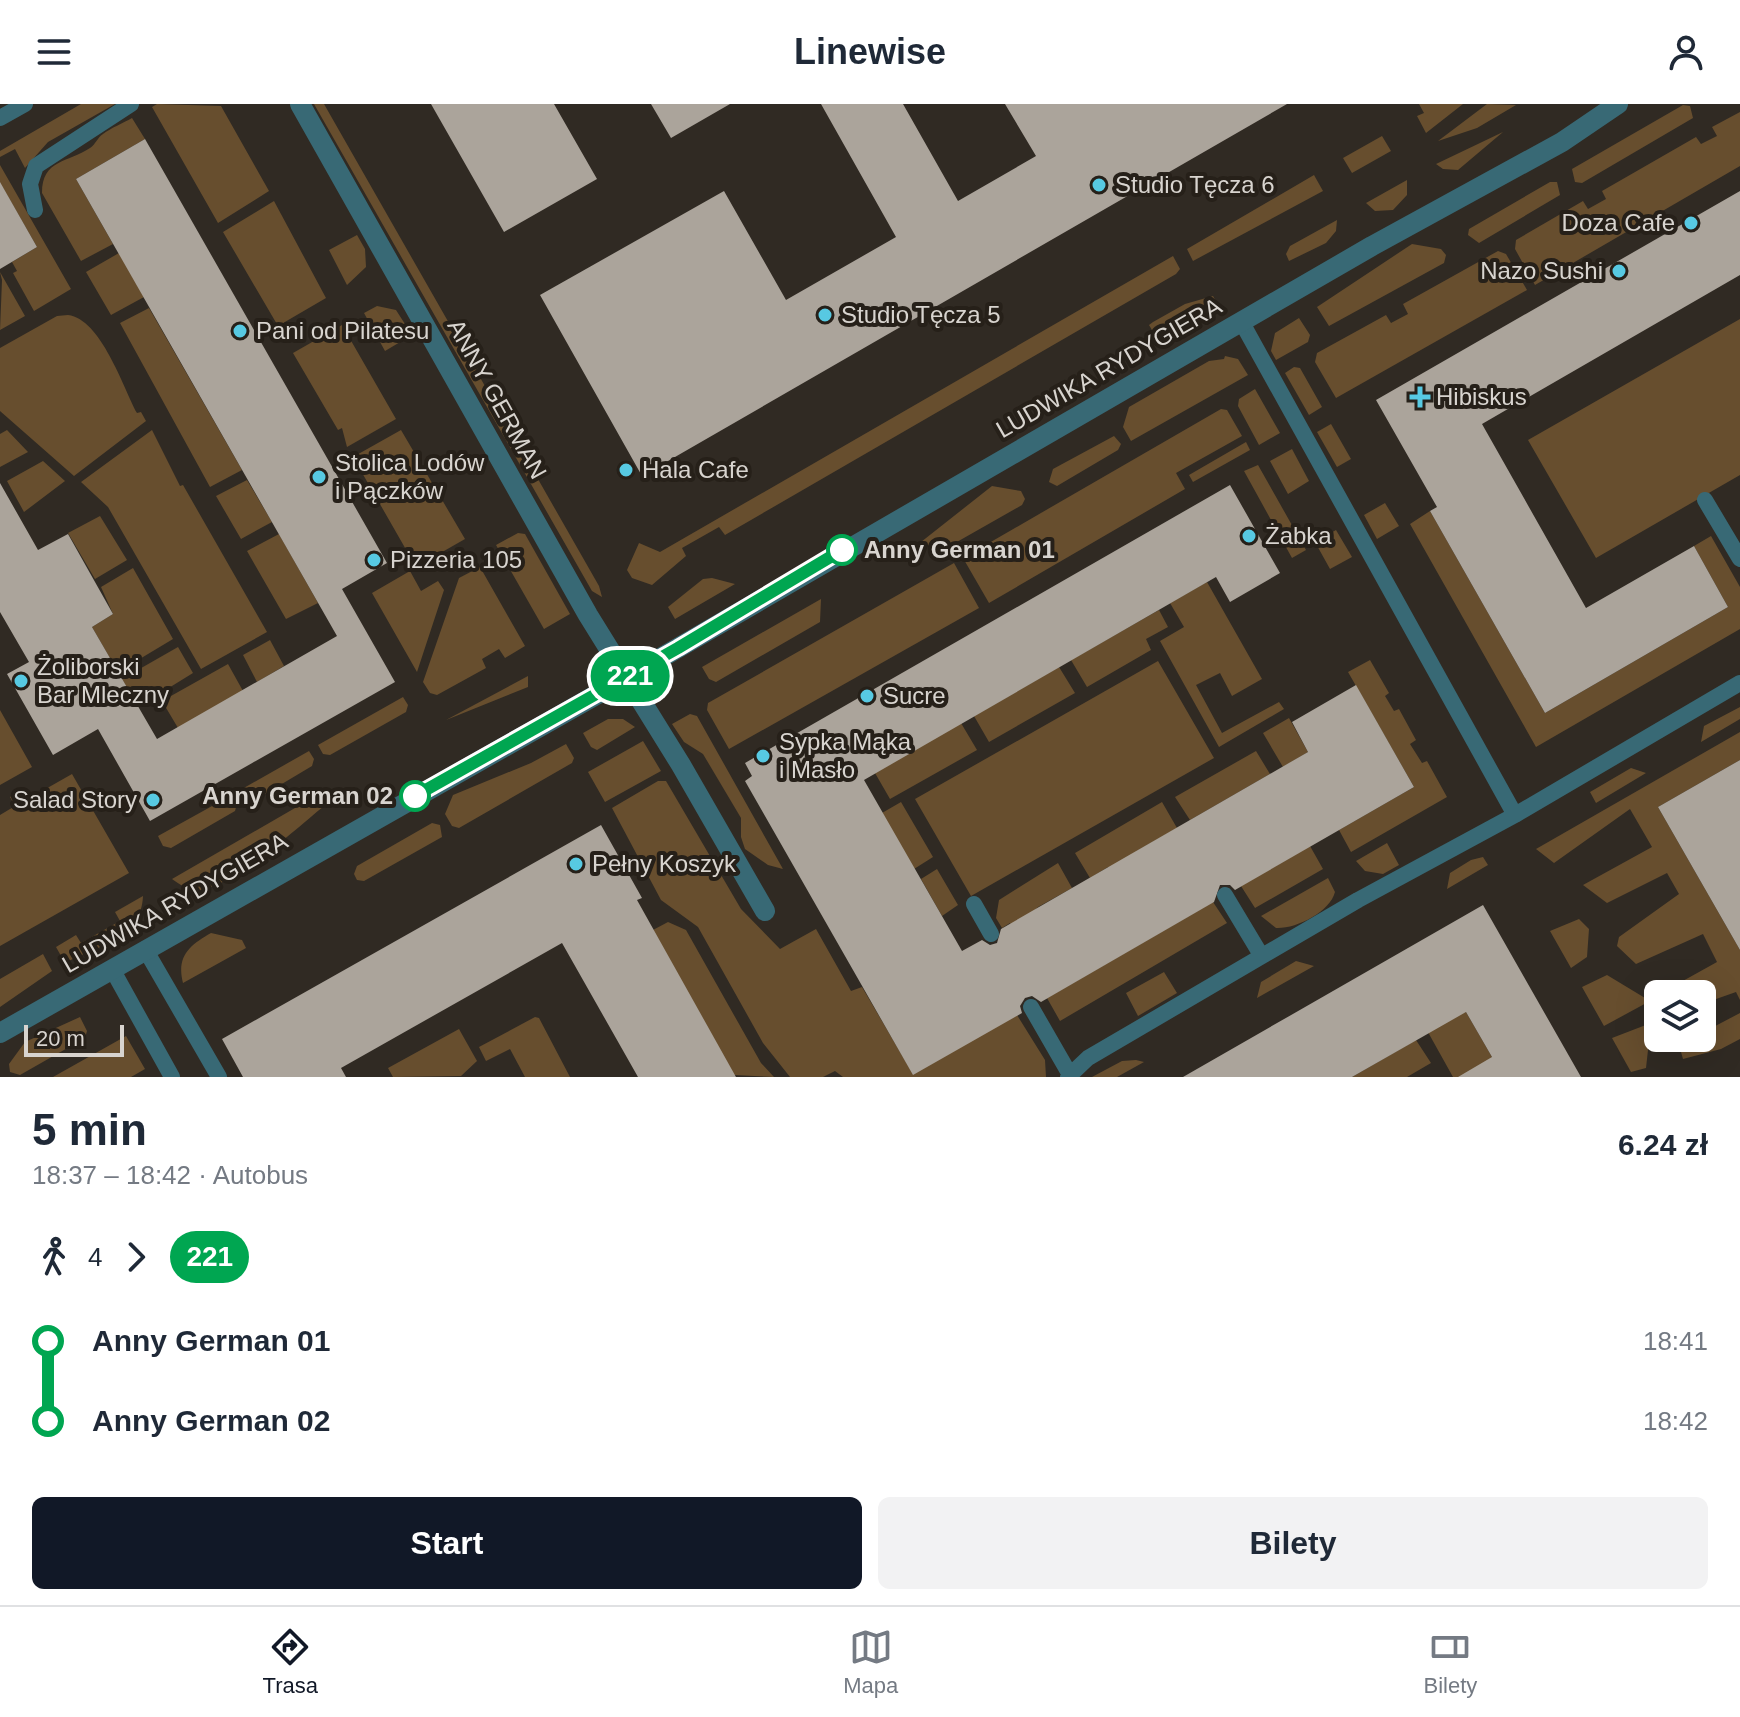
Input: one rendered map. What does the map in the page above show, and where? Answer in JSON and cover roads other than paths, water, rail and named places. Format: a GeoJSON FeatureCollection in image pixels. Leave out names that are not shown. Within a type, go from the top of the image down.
{"type":"FeatureCollection","features":[{"type":"Feature","properties":{"kind":"street","name":"ANNY GERMAN"},"geometry":{"type":"LineString","coordinates":[[300,104],[626,678]]}},
{"type":"Feature","properties":{"kind":"street","name":"LUDWIKA RYDYGIERA"},"geometry":{"type":"LineString","coordinates":[[0,1033],[626,678],[1241,321],[1549,149],[1618,104]]}},
{"type":"Feature","properties":{"kind":"street"},"geometry":{"type":"LineString","coordinates":[[626,678],[765,911]]}},
{"type":"Feature","properties":{"kind":"lane"},"geometry":{"type":"LineString","coordinates":[[0,118],[25,104]]}},
{"type":"Feature","properties":{"kind":"lane"},"geometry":{"type":"LineString","coordinates":[[35,210],[30,184],[36,166],[131,104]]}},
{"type":"Feature","properties":{"kind":"lane"},"geometry":{"type":"LineString","coordinates":[[1241,321],[1515,815]]}},
{"type":"Feature","properties":{"kind":"lane"},"geometry":{"type":"LineString","coordinates":[[1705,500],[1740,559]]}},
{"type":"Feature","properties":{"kind":"lane"},"geometry":{"type":"LineString","coordinates":[[1031,1007],[1069,1075],[1088,1058],[1261,955],[1515,815],[1740,683]]}},
{"type":"Feature","properties":{"kind":"lane"},"geometry":{"type":"LineString","coordinates":[[1225,895],[1261,955]]}},
{"type":"Feature","properties":{"kind":"lane"},"geometry":{"type":"LineString","coordinates":[[974,904],[991,934]]}},
{"type":"Feature","properties":{"kind":"lane"},"geometry":{"type":"LineString","coordinates":[[145,949],[219,1077]]}},
{"type":"Feature","properties":{"kind":"lane"},"geometry":{"type":"LineString","coordinates":[[112,969],[172,1077]]}},
{"type":"Feature","properties":{"kind":"place","name":"Studio Tęcza 6"},"geometry":{"type":"Point","coordinates":[1099,185]}},
{"type":"Feature","properties":{"kind":"place","name":"Doza Cafe"},"geometry":{"type":"Point","coordinates":[1691,223]}},
{"type":"Feature","properties":{"kind":"place","name":"Nazo Sushi"},"geometry":{"type":"Point","coordinates":[1619,271]}},
{"type":"Feature","properties":{"kind":"place","name":"Studio Tęcza 5"},"geometry":{"type":"Point","coordinates":[825,315]}},
{"type":"Feature","properties":{"kind":"place","name":"Pani od Pilatesu"},"geometry":{"type":"Point","coordinates":[240,331]}},
{"type":"Feature","properties":{"kind":"place","name":"Hibiskus"},"geometry":{"type":"Point","coordinates":[1420,397]}},
{"type":"Feature","properties":{"kind":"place","name":"Hala Cafe"},"geometry":{"type":"Point","coordinates":[626,470]}},
{"type":"Feature","properties":{"kind":"place","name":"Stolica Lodów i Pączków"},"geometry":{"type":"Point","coordinates":[319,477]}},
{"type":"Feature","properties":{"kind":"place","name":"Żabka"},"geometry":{"type":"Point","coordinates":[1249,536]}},
{"type":"Feature","properties":{"kind":"place","name":"Anny German 01"},"geometry":{"type":"Point","coordinates":[842,550]}},
{"type":"Feature","properties":{"kind":"place","name":"Pizzeria 105"},"geometry":{"type":"Point","coordinates":[374,560]}},
{"type":"Feature","properties":{"kind":"place","name":"Żoliborski Bar Mleczny"},"geometry":{"type":"Point","coordinates":[21,681]}},
{"type":"Feature","properties":{"kind":"place","name":"Sucre"},"geometry":{"type":"Point","coordinates":[867,696]}},
{"type":"Feature","properties":{"kind":"place","name":"Sypka Mąka i Masło"},"geometry":{"type":"Point","coordinates":[763,756]}},
{"type":"Feature","properties":{"kind":"place","name":"Anny German 02"},"geometry":{"type":"Point","coordinates":[415,796]}},
{"type":"Feature","properties":{"kind":"place","name":"Salad Story"},"geometry":{"type":"Point","coordinates":[153,800]}},
{"type":"Feature","properties":{"kind":"place","name":"Pełny Koszyk"},"geometry":{"type":"Point","coordinates":[576,864]}}]}
